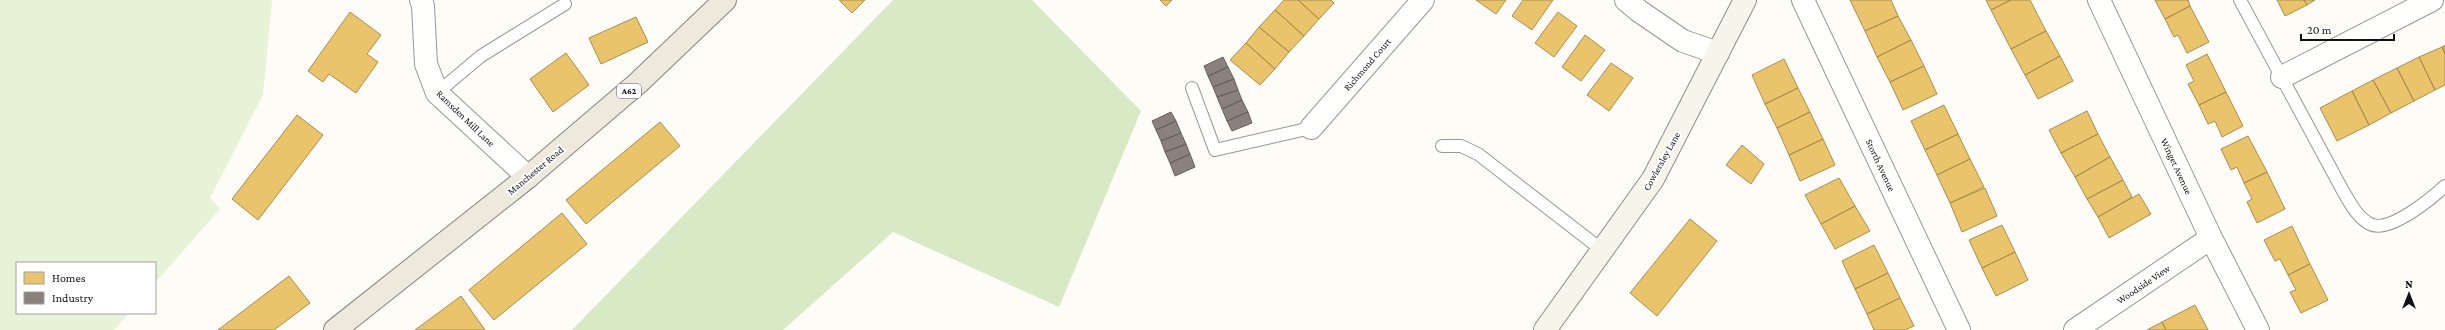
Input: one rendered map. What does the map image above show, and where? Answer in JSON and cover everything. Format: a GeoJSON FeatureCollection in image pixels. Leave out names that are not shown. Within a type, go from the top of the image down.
{"type":"FeatureCollection","features":[{"type":"Feature","properties":{"kind":"main road","name":"Manchester Road"},"geometry":{"type":"LineString","coordinates":[[334,330],[528,177],[638,83],[725,0]]}},
{"type":"Feature","properties":{"kind":"street","name":"Ramsden Mill Lane"},"geometry":{"type":"LineString","coordinates":[[421,0],[423,6],[426,64],[437,93],[528,177]]}},
{"type":"Feature","properties":{"kind":"street","name":"Richmond Court"},"geometry":{"type":"LineString","coordinates":[[1311,128],[1423,0]]}},
{"type":"Feature","properties":{"kind":"street"},"geometry":{"type":"LineString","coordinates":[[1626,0],[1638,11],[1683,41],[1718,53]]}},
{"type":"Feature","properties":{"kind":"street","name":"Cowlersley Lane"},"geometry":{"type":"LineString","coordinates":[[1547,329],[1653,179],[1745,0]]}},
{"type":"Feature","properties":{"kind":"street","name":"Storth Avenue"},"geometry":{"type":"LineString","coordinates":[[1803,0],[1959,330]]}},
{"type":"Feature","properties":{"kind":"street","name":"Winget Avenue"},"geometry":{"type":"LineString","coordinates":[[2099,0],[2210,238],[2258,330]]}},
{"type":"Feature","properties":{"kind":"street"},"geometry":{"type":"LineString","coordinates":[[2282,77],[2432,0]]}},
{"type":"Feature","properties":{"kind":"street","name":"Woodside View"},"geometry":{"type":"LineString","coordinates":[[2075,330],[2210,238]]}},
{"type":"Feature","properties":{"kind":"lane"},"geometry":{"type":"LineString","coordinates":[[2240,0],[2346,197],[2362,218],[2372,225],[2386,225],[2402,218],[2445,186]]}},
{"type":"Feature","properties":{"kind":"lane"},"geometry":{"type":"LineString","coordinates":[[437,93],[481,56],[565,4]]}},
{"type":"Feature","properties":{"kind":"lane"},"geometry":{"type":"LineString","coordinates":[[1192,88],[1215,150],[1311,128]]}},
{"type":"Feature","properties":{"kind":"lane"},"geometry":{"type":"LineString","coordinates":[[1442,146],[1460,146],[1478,154],[1602,250]]}},
{"type":"Feature","properties":{"kind":"green space"},"geometry":{"type":"Polygon","coordinates":[[[0,0],[272,0],[263,95],[210,198],[220,209],[156,282],[156,262],[16,262],[16,314],[128,314],[114,330],[0,330],[0,0]]]}},
{"type":"Feature","properties":{"kind":"green space"},"geometry":{"type":"Polygon","coordinates":[[[893,0],[1032,0],[1141,111],[1059,307],[893,232],[783,330],[572,330],[893,0]]]}},
{"type":"Feature","properties":{"kind":"building: Homes"},"geometry":{"type":"Polygon","coordinates":[[[839,0],[865,0],[852,13],[839,0]]]}},
{"type":"Feature","properties":{"kind":"building: Homes"},"geometry":{"type":"Polygon","coordinates":[[[1160,0],[1172,0],[1166,6],[1160,0]]]}},
{"type":"Feature","properties":{"kind":"building: Homes"},"geometry":{"type":"Polygon","coordinates":[[[1284,0],[1298,0],[1319,19],[1304,36],[1275,10],[1284,0]]]}},
{"type":"Feature","properties":{"kind":"building: Homes"},"geometry":{"type":"Polygon","coordinates":[[[1298,0],[1331,0],[1334,3],[1319,19],[1298,0]]]}},
{"type":"Feature","properties":{"kind":"building: Homes"},"geometry":{"type":"Polygon","coordinates":[[[1476,0],[1506,0],[1496,14],[1476,0]]]}},
{"type":"Feature","properties":{"kind":"building: Homes"},"geometry":{"type":"Polygon","coordinates":[[[1523,0],[1553,0],[1532,30],[1512,16],[1523,0]]]}},
{"type":"Feature","properties":{"kind":"building: Homes"},"geometry":{"type":"Polygon","coordinates":[[[1850,0],[1891,0],[1898,16],[1865,31],[1850,0]]]}},
{"type":"Feature","properties":{"kind":"building: Homes"},"geometry":{"type":"Polygon","coordinates":[[[1986,0],[2011,0],[1991,10],[1986,0]]]}},
{"type":"Feature","properties":{"kind":"building: Homes"},"geometry":{"type":"Polygon","coordinates":[[[2011,0],[2030,0],[2046,31],[2011,49],[1991,10],[2011,0]]]}},
{"type":"Feature","properties":{"kind":"building: Homes"},"geometry":{"type":"Polygon","coordinates":[[[2155,0],[2188,0],[2190,6],[2165,19],[2155,0]]]}},
{"type":"Feature","properties":{"kind":"building: Homes"},"geometry":{"type":"Polygon","coordinates":[[[2277,0],[2304,0],[2307,5],[2285,16],[2277,0]]]}},
{"type":"Feature","properties":{"kind":"building: Homes"},"geometry":{"type":"Polygon","coordinates":[[[2304,0],[2315,0],[2307,5],[2304,0]]]}},
{"type":"Feature","properties":{"kind":"building: Homes"},"geometry":{"type":"Polygon","coordinates":[[[2190,6],[2209,42],[2187,53],[2178,35],[2174,37],[2165,19],[2190,6]]]}},
{"type":"Feature","properties":{"kind":"building: Homes"},"geometry":{"type":"Polygon","coordinates":[[[1275,10],[1304,36],[1289,52],[1259,27],[1275,10]]]}},
{"type":"Feature","properties":{"kind":"building: Homes"},"geometry":{"type":"Polygon","coordinates":[[[350,12],[381,35],[367,54],[378,62],[356,93],[329,74],[323,82],[308,71],[350,12]]]}},
{"type":"Feature","properties":{"kind":"building: Homes"},"geometry":{"type":"Polygon","coordinates":[[[1558,12],[1577,26],[1554,57],[1535,43],[1558,12]]]}},
{"type":"Feature","properties":{"kind":"building: Homes"},"geometry":{"type":"Polygon","coordinates":[[[1898,16],[1911,40],[1877,57],[1865,31],[1898,16]]]}},
{"type":"Feature","properties":{"kind":"building: Homes"},"geometry":{"type":"Polygon","coordinates":[[[636,17],[648,42],[601,64],[589,38],[636,17]]]}},
{"type":"Feature","properties":{"kind":"building: Homes"},"geometry":{"type":"Polygon","coordinates":[[[1259,27],[1289,52],[1275,69],[1246,43],[1259,27]]]}},
{"type":"Feature","properties":{"kind":"building: Homes"},"geometry":{"type":"Polygon","coordinates":[[[2046,31],[2060,56],[2025,75],[2011,49],[2046,31]]]}},
{"type":"Feature","properties":{"kind":"building: Homes"},"geometry":{"type":"Polygon","coordinates":[[[1585,35],[1605,50],[1581,81],[1562,67],[1585,35]]]}},
{"type":"Feature","properties":{"kind":"building: Homes"},"geometry":{"type":"Polygon","coordinates":[[[1911,40],[1924,66],[1890,82],[1877,57],[1911,40]]]}},
{"type":"Feature","properties":{"kind":"building: Homes"},"geometry":{"type":"Polygon","coordinates":[[[1246,43],[1275,69],[1260,85],[1230,60],[1246,43]]]}},
{"type":"Feature","properties":{"kind":"building: Homes"},"geometry":{"type":"Polygon","coordinates":[[[2445,45],[2445,54],[2442,47],[2445,45]]]}},
{"type":"Feature","properties":{"kind":"building: Homes"},"geometry":{"type":"Polygon","coordinates":[[[2442,47],[2445,54],[2445,85],[2435,90],[2419,57],[2442,47]]]}},
{"type":"Feature","properties":{"kind":"building: Homes"},"geometry":{"type":"Polygon","coordinates":[[[566,53],[589,85],[553,112],[530,79],[566,53]]]}},
{"type":"Feature","properties":{"kind":"building: Homes"},"geometry":{"type":"Polygon","coordinates":[[[2207,54],[2226,92],[2199,105],[2188,84],[2194,81],[2186,65],[2207,54]]]}},
{"type":"Feature","properties":{"kind":"building: Homes"},"geometry":{"type":"Polygon","coordinates":[[[2060,56],[2073,81],[2038,99],[2025,75],[2060,56]]]}},
{"type":"Feature","properties":{"kind":"building: Homes"},"geometry":{"type":"Polygon","coordinates":[[[2419,57],[2435,90],[2414,101],[2397,68],[2419,57]]]}},
{"type":"Feature","properties":{"kind":"building: Homes"},"geometry":{"type":"Polygon","coordinates":[[[1784,59],[1798,88],[1765,104],[1752,75],[1784,59]]]}},
{"type":"Feature","properties":{"kind":"building: Homes"},"geometry":{"type":"Polygon","coordinates":[[[1611,63],[1633,78],[1609,111],[1587,95],[1611,63]]]}},
{"type":"Feature","properties":{"kind":"building: Homes"},"geometry":{"type":"Polygon","coordinates":[[[1924,66],[1937,94],[1903,110],[1890,82],[1924,66]]]}},
{"type":"Feature","properties":{"kind":"building: Homes"},"geometry":{"type":"Polygon","coordinates":[[[2397,68],[2414,101],[2391,113],[2373,80],[2397,68]]]}},
{"type":"Feature","properties":{"kind":"building: Homes"},"geometry":{"type":"Polygon","coordinates":[[[2373,80],[2391,113],[2369,125],[2352,91],[2373,80]]]}},
{"type":"Feature","properties":{"kind":"building: Homes"},"geometry":{"type":"Polygon","coordinates":[[[1798,88],[1810,112],[1777,128],[1765,104],[1798,88]]]}},
{"type":"Feature","properties":{"kind":"building: Homes"},"geometry":{"type":"Polygon","coordinates":[[[2352,91],[2369,125],[2337,141],[2320,108],[2352,91]]]}},
{"type":"Feature","properties":{"kind":"building: Homes"},"geometry":{"type":"Polygon","coordinates":[[[2226,92],[2243,126],[2222,137],[2215,121],[2208,124],[2199,105],[2226,92]]]}},
{"type":"Feature","properties":{"kind":"building: Homes"},"geometry":{"type":"Polygon","coordinates":[[[1944,105],[1958,134],[1925,150],[1911,121],[1944,105]]]}},
{"type":"Feature","properties":{"kind":"building: Homes"},"geometry":{"type":"Polygon","coordinates":[[[2087,111],[2098,134],[2061,153],[2049,130],[2087,111]]]}},
{"type":"Feature","properties":{"kind":"building: Homes"},"geometry":{"type":"Polygon","coordinates":[[[1810,112],[1823,139],[1789,155],[1777,128],[1810,112]]]}},
{"type":"Feature","properties":{"kind":"building: Homes"},"geometry":{"type":"Polygon","coordinates":[[[297,115],[323,135],[258,220],[232,199],[297,115]]]}},
{"type":"Feature","properties":{"kind":"building: Homes"},"geometry":{"type":"Polygon","coordinates":[[[660,122],[680,146],[586,224],[566,200],[660,122]]]}},
{"type":"Feature","properties":{"kind":"building: Homes"},"geometry":{"type":"Polygon","coordinates":[[[1958,134],[1970,159],[1937,175],[1925,150],[1958,134]]]}},
{"type":"Feature","properties":{"kind":"building: Homes"},"geometry":{"type":"Polygon","coordinates":[[[2098,134],[2110,157],[2075,177],[2061,153],[2098,134]]]}},
{"type":"Feature","properties":{"kind":"building: Homes"},"geometry":{"type":"Polygon","coordinates":[[[2248,136],[2267,172],[2244,183],[2237,167],[2231,170],[2221,149],[2248,136]]]}},
{"type":"Feature","properties":{"kind":"building: Homes"},"geometry":{"type":"Polygon","coordinates":[[[1823,139],[1835,165],[1800,181],[1789,155],[1823,139]]]}},
{"type":"Feature","properties":{"kind":"building: Homes"},"geometry":{"type":"Polygon","coordinates":[[[1742,145],[1764,164],[1751,184],[1726,165],[1742,145]]]}},
{"type":"Feature","properties":{"kind":"building: Homes"},"geometry":{"type":"Polygon","coordinates":[[[2110,157],[2123,180],[2087,199],[2075,177],[2110,157]]]}},
{"type":"Feature","properties":{"kind":"building: Homes"},"geometry":{"type":"Polygon","coordinates":[[[1970,159],[1984,187],[1950,203],[1937,175],[1970,159]]]}},
{"type":"Feature","properties":{"kind":"building: Homes"},"geometry":{"type":"Polygon","coordinates":[[[2267,172],[2285,209],[2257,223],[2247,202],[2252,199],[2244,183],[2267,172]]]}},
{"type":"Feature","properties":{"kind":"building: Homes"},"geometry":{"type":"Polygon","coordinates":[[[1839,178],[1855,206],[1821,224],[1805,195],[1839,178]]]}},
{"type":"Feature","properties":{"kind":"building: Homes"},"geometry":{"type":"Polygon","coordinates":[[[2123,180],[2132,197],[2098,217],[2087,199],[2123,180]]]}},
{"type":"Feature","properties":{"kind":"building: Homes"},"geometry":{"type":"Polygon","coordinates":[[[1985,188],[1997,216],[1962,232],[1950,203],[1985,188]]]}},
{"type":"Feature","properties":{"kind":"building: Homes"},"geometry":{"type":"Polygon","coordinates":[[[2139,194],[2151,214],[2109,238],[2098,217],[2139,194]]]}},
{"type":"Feature","properties":{"kind":"building: Homes"},"geometry":{"type":"Polygon","coordinates":[[[1855,206],[1870,231],[1835,249],[1821,224],[1855,206]]]}},
{"type":"Feature","properties":{"kind":"building: Homes"},"geometry":{"type":"Polygon","coordinates":[[[562,213],[587,244],[494,320],[469,290],[562,213]]]}},
{"type":"Feature","properties":{"kind":"building: Homes"},"geometry":{"type":"Polygon","coordinates":[[[1690,219],[1717,241],[1657,316],[1630,293],[1690,219]]]}},
{"type":"Feature","properties":{"kind":"building: Homes"},"geometry":{"type":"Polygon","coordinates":[[[2002,225],[2015,252],[1982,268],[1969,240],[2002,225]]]}},
{"type":"Feature","properties":{"kind":"building: Homes"},"geometry":{"type":"Polygon","coordinates":[[[2292,226],[2310,264],[2288,275],[2280,259],[2275,261],[2264,240],[2292,226]]]}},
{"type":"Feature","properties":{"kind":"building: Homes"},"geometry":{"type":"Polygon","coordinates":[[[1874,245],[1888,273],[1855,289],[1842,261],[1874,245]]]}},
{"type":"Feature","properties":{"kind":"building: Homes"},"geometry":{"type":"Polygon","coordinates":[[[2015,252],[2028,280],[1996,296],[1982,268],[2015,252]]]}},
{"type":"Feature","properties":{"kind":"building: Homes"},"geometry":{"type":"Polygon","coordinates":[[[2310,264],[2328,300],[2301,313],[2290,292],[2296,290],[2288,275],[2310,264]]]}},
{"type":"Feature","properties":{"kind":"building: Homes"},"geometry":{"type":"Polygon","coordinates":[[[1888,273],[1900,298],[1867,314],[1855,289],[1888,273]]]}},
{"type":"Feature","properties":{"kind":"building: Homes"},"geometry":{"type":"Polygon","coordinates":[[[289,276],[310,303],[274,330],[218,330],[289,276]]]}},
{"type":"Feature","properties":{"kind":"building: Homes"},"geometry":{"type":"Polygon","coordinates":[[[461,296],[485,330],[415,330],[461,296]]]}},
{"type":"Feature","properties":{"kind":"building: Homes"},"geometry":{"type":"Polygon","coordinates":[[[1900,298],[1914,326],[1905,330],[1874,330],[1867,314],[1900,298]]]}},
{"type":"Feature","properties":{"kind":"building: Homes"},"geometry":{"type":"Polygon","coordinates":[[[2195,305],[2208,330],[2166,330],[2162,322],[2195,305]]]}},
{"type":"Feature","properties":{"kind":"building: Homes"},"geometry":{"type":"Polygon","coordinates":[[[2162,322],[2166,330],[2147,330],[2162,322]]]}},
{"type":"Feature","properties":{"kind":"building: Industry"},"geometry":{"type":"Polygon","coordinates":[[[1223,57],[1228,67],[1208,76],[1204,66],[1223,57]]]}},
{"type":"Feature","properties":{"kind":"building: Industry"},"geometry":{"type":"Polygon","coordinates":[[[1228,67],[1234,79],[1213,87],[1208,76],[1228,67]]]}},
{"type":"Feature","properties":{"kind":"building: Industry"},"geometry":{"type":"Polygon","coordinates":[[[1234,79],[1238,90],[1217,97],[1213,87],[1234,79]]]}},
{"type":"Feature","properties":{"kind":"building: Industry"},"geometry":{"type":"Polygon","coordinates":[[[1238,90],[1242,100],[1222,109],[1217,97],[1238,90]]]}},
{"type":"Feature","properties":{"kind":"building: Industry"},"geometry":{"type":"Polygon","coordinates":[[[1242,100],[1248,112],[1227,121],[1222,109],[1242,100]]]}},
{"type":"Feature","properties":{"kind":"building: Industry"},"geometry":{"type":"Polygon","coordinates":[[[1171,112],[1176,121],[1156,130],[1152,121],[1171,112]]]}},
{"type":"Feature","properties":{"kind":"building: Industry"},"geometry":{"type":"Polygon","coordinates":[[[1248,112],[1252,123],[1232,131],[1227,121],[1248,112]]]}},
{"type":"Feature","properties":{"kind":"building: Industry"},"geometry":{"type":"Polygon","coordinates":[[[1176,121],[1181,133],[1161,141],[1156,130],[1176,121]]]}},
{"type":"Feature","properties":{"kind":"building: Industry"},"geometry":{"type":"Polygon","coordinates":[[[1181,133],[1186,144],[1165,152],[1161,141],[1181,133]]]}},
{"type":"Feature","properties":{"kind":"building: Industry"},"geometry":{"type":"Polygon","coordinates":[[[1186,144],[1190,154],[1170,163],[1165,152],[1186,144]]]}},
{"type":"Feature","properties":{"kind":"building: Industry"},"geometry":{"type":"Polygon","coordinates":[[[1190,154],[1195,167],[1175,176],[1170,163],[1190,154]]]}}]}
